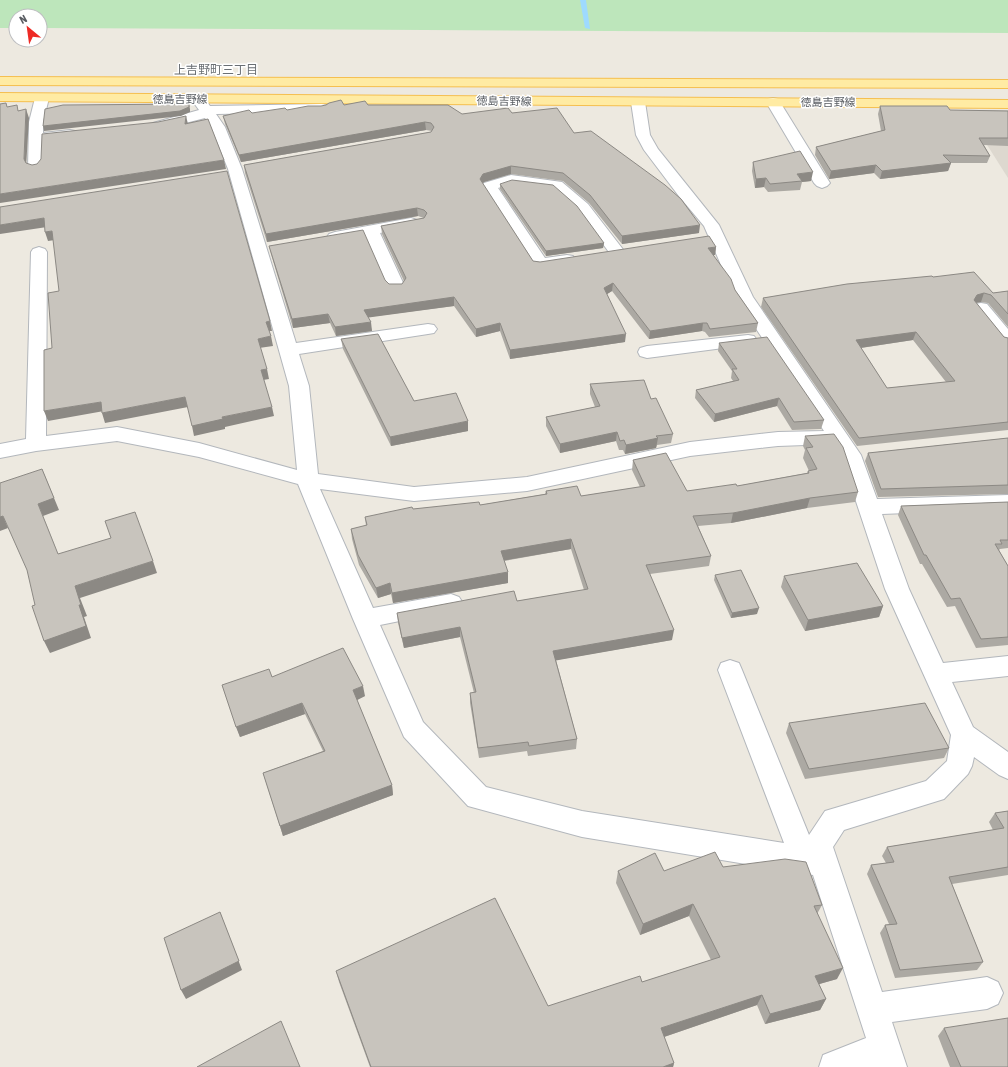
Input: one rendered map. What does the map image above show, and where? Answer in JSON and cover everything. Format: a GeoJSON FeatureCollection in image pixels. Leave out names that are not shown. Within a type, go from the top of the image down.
{"type":"FeatureCollection","features":[{"type":"Feature","properties":{"kind":"main road","name":"徳島吉野線"},"geometry":{"type":"LineString","coordinates":[[0,80],[1008,84]]}},
{"type":"Feature","properties":{"kind":"main road","name":"徳島吉野線"},"geometry":{"type":"LineString","coordinates":[[0,97],[204,107],[638,102],[1008,104]]}},
{"type":"Feature","properties":{"kind":"street"},"geometry":{"type":"LineString","coordinates":[[35,168],[36,122],[42,98]]}},
{"type":"Feature","properties":{"kind":"street"},"geometry":{"type":"LineString","coordinates":[[638,102],[643,136],[651,150],[683,192],[711,225],[709,237],[744,297],[838,436],[858,454],[869,507],[897,589],[964,735],[1008,767]]}},
{"type":"Feature","properties":{"kind":"street"},"geometry":{"type":"LineString","coordinates":[[773,102],[822,183]]}},
{"type":"Feature","properties":{"kind":"street"},"geometry":{"type":"LineString","coordinates":[[204,107],[322,108]]}},
{"type":"Feature","properties":{"kind":"street"},"geometry":{"type":"LineString","coordinates":[[148,126],[164,125],[198,116],[204,107]]}},
{"type":"Feature","properties":{"kind":"street"},"geometry":{"type":"LineString","coordinates":[[204,107],[218,127],[267,249],[288,350],[299,386],[309,488],[413,728],[478,797],[582,824],[814,861]]}},
{"type":"Feature","properties":{"kind":"street"},"geometry":{"type":"LineString","coordinates":[[36,138],[80,133]]}},
{"type":"Feature","properties":{"kind":"street"},"geometry":{"type":"LineString","coordinates":[[578,258],[540,264],[489,186],[511,179],[557,185],[583,207],[617,252]]}},
{"type":"Feature","properties":{"kind":"street"},"geometry":{"type":"LineString","coordinates":[[319,240],[418,222]]}},
{"type":"Feature","properties":{"kind":"street"},"geometry":{"type":"LineString","coordinates":[[371,231],[396,287]]}},
{"type":"Feature","properties":{"kind":"street"},"geometry":{"type":"LineString","coordinates":[[36,444],[39,252]]}},
{"type":"Feature","properties":{"kind":"street"},"geometry":{"type":"LineString","coordinates":[[981,308],[1008,341]]}},
{"type":"Feature","properties":{"kind":"street"},"geometry":{"type":"LineString","coordinates":[[288,350],[428,329]]}},
{"type":"Feature","properties":{"kind":"street"},"geometry":{"type":"LineString","coordinates":[[647,352],[771,337]]}},
{"type":"Feature","properties":{"kind":"street"},"geometry":{"type":"LineString","coordinates":[[0,451],[36,444],[117,434],[199,450],[308,480],[414,494],[527,484],[690,449],[778,439],[838,436]]}},
{"type":"Feature","properties":{"kind":"street"},"geometry":{"type":"LineString","coordinates":[[869,507],[1008,502]]}},
{"type":"Feature","properties":{"kind":"street"},"geometry":{"type":"LineString","coordinates":[[365,619],[471,600]]}},
{"type":"Feature","properties":{"kind":"street"},"geometry":{"type":"LineString","coordinates":[[936,674],[1008,666]]}},
{"type":"Feature","properties":{"kind":"street"},"geometry":{"type":"LineString","coordinates":[[730,670],[814,861],[872,1009],[888,1057],[835,1067]]}},
{"type":"Feature","properties":{"kind":"street"},"geometry":{"type":"LineString","coordinates":[[814,861],[818,845],[835,820],[934,791],[959,766],[964,735]]}},
{"type":"Feature","properties":{"kind":"street"},"geometry":{"type":"LineString","coordinates":[[872,1009],[987,993]]}},
{"type":"Feature","properties":{"kind":"shaded area"},"geometry":{"type":"Polygon","coordinates":[[[965,110],[1008,110],[1008,178],[965,110]]]}},
{"type":"Feature","properties":{"kind":"green space"},"geometry":{"type":"Polygon","coordinates":[[[0,0],[1008,0],[1008,33],[48,28],[48,8],[8,8],[8,28],[0,28],[0,0]]]}},
{"type":"Feature","properties":{"kind":"building"},"geometry":{"type":"Polygon","coordinates":[[[341,100],[344,105],[365,101],[368,105],[448,105],[462,114],[508,108],[512,113],[557,108],[574,133],[591,131],[665,185],[681,199],[700,225],[622,236],[590,195],[563,173],[511,166],[483,174],[480,179],[533,261],[540,262],[709,236],[716,247],[708,248],[731,279],[735,290],[758,323],[710,329],[707,323],[703,323],[650,331],[613,283],[604,288],[626,334],[510,350],[500,323],[476,329],[454,297],[364,310],[371,322],[335,327],[328,314],[292,319],[269,246],[363,230],[385,280],[389,284],[402,284],[406,278],[381,226],[424,218],[427,213],[424,210],[417,208],[266,234],[244,165],[431,132],[434,127],[431,123],[425,122],[239,155],[223,116],[249,110],[252,113],[285,108],[287,110],[308,106],[321,106],[341,100]]]}},
{"type":"Feature","properties":{"kind":"building"},"geometry":{"type":"Polygon","coordinates":[[[6,103],[7,107],[17,105],[18,111],[26,109],[24,159],[26,163],[32,165],[37,164],[41,159],[42,134],[158,122],[186,116],[185,124],[208,119],[224,160],[0,194],[0,104],[6,103]]]}},
{"type":"Feature","properties":{"kind":"building"},"geometry":{"type":"Polygon","coordinates":[[[189,104],[189,107],[180,111],[43,126],[45,109],[63,105],[189,104]]]}},
{"type":"Feature","properties":{"kind":"building"},"geometry":{"type":"Polygon","coordinates":[[[880,106],[947,106],[950,110],[1008,111],[1008,138],[979,138],[990,156],[943,155],[951,163],[882,171],[876,165],[831,171],[816,147],[885,130],[880,106]]]}},
{"type":"Feature","properties":{"kind":"building"},"geometry":{"type":"Polygon","coordinates":[[[800,151],[813,172],[797,174],[802,181],[770,184],[766,178],[756,179],[753,162],[800,151]]]}},
{"type":"Feature","properties":{"kind":"building"},"geometry":{"type":"Polygon","coordinates":[[[227,171],[270,321],[266,322],[271,336],[258,339],[267,369],[261,370],[272,407],[222,417],[223,419],[192,426],[185,397],[102,413],[101,402],[44,411],[44,350],[52,348],[48,293],[59,291],[52,231],[45,232],[44,218],[0,225],[0,207],[227,171]]]}},
{"type":"Feature","properties":{"kind":"building"},"geometry":{"type":"Polygon","coordinates":[[[512,180],[553,185],[577,206],[604,243],[546,251],[500,184],[512,180]]]}},
{"type":"Feature","properties":{"kind":"building"},"geometry":{"type":"Polygon","coordinates":[[[974,272],[993,293],[1008,291],[1008,314],[991,295],[984,293],[977,295],[974,300],[1004,337],[1008,338],[1008,422],[859,438],[763,298],[847,284],[974,272]],[[916,332],[856,340],[887,388],[955,381],[916,332]]]}},
{"type":"Feature","properties":{"kind":"building"},"geometry":{"type":"Polygon","coordinates":[[[378,334],[414,401],[456,393],[468,421],[390,437],[341,339],[378,334]]]}},
{"type":"Feature","properties":{"kind":"building"},"geometry":{"type":"Polygon","coordinates":[[[767,337],[824,420],[794,422],[779,398],[715,414],[696,390],[739,380],[732,369],[737,369],[719,343],[767,337]]]}},
{"type":"Feature","properties":{"kind":"building"},"geometry":{"type":"Polygon","coordinates":[[[644,380],[651,399],[656,398],[673,434],[656,436],[658,438],[626,445],[624,440],[620,441],[617,432],[560,444],[546,417],[600,406],[590,384],[644,380]]]}},
{"type":"Feature","properties":{"kind":"building"},"geometry":{"type":"Polygon","coordinates":[[[834,434],[843,447],[858,492],[810,498],[733,513],[693,516],[711,556],[646,565],[674,630],[553,651],[577,739],[529,746],[528,742],[478,748],[470,693],[476,692],[460,627],[402,638],[397,613],[514,591],[517,601],[588,589],[571,539],[501,551],[508,572],[392,593],[390,583],[376,588],[358,555],[351,529],[367,525],[365,517],[412,507],[413,509],[479,502],[480,505],[547,494],[546,491],[577,486],[581,496],[645,486],[633,460],[666,453],[687,491],[736,484],[737,486],[809,473],[808,471],[817,469],[806,448],[813,447],[805,436],[834,434]]]}},
{"type":"Feature","properties":{"kind":"building"},"geometry":{"type":"Polygon","coordinates":[[[1008,438],[1008,485],[881,489],[868,453],[1008,438]]]}},
{"type":"Feature","properties":{"kind":"building"},"geometry":{"type":"Polygon","coordinates":[[[42,469],[54,498],[38,504],[58,554],[111,538],[105,521],[135,512],[153,561],[75,586],[86,626],[44,641],[32,606],[35,605],[27,570],[3,516],[0,517],[0,483],[42,469]]]}},
{"type":"Feature","properties":{"kind":"building"},"geometry":{"type":"Polygon","coordinates":[[[1008,502],[1008,540],[1000,540],[1002,544],[995,544],[1008,566],[1008,637],[981,639],[960,598],[951,599],[926,555],[924,555],[901,506],[1008,502]]]}},
{"type":"Feature","properties":{"kind":"building"},"geometry":{"type":"Polygon","coordinates":[[[857,563],[883,606],[808,620],[784,576],[857,563]]]}},
{"type":"Feature","properties":{"kind":"building"},"geometry":{"type":"Polygon","coordinates":[[[741,570],[759,608],[732,613],[715,575],[741,570]]]}},
{"type":"Feature","properties":{"kind":"building"},"geometry":{"type":"Polygon","coordinates":[[[343,648],[363,686],[353,690],[392,785],[280,826],[263,773],[325,751],[302,703],[236,727],[222,685],[269,669],[272,677],[343,648]]]}},
{"type":"Feature","properties":{"kind":"building"},"geometry":{"type":"Polygon","coordinates":[[[925,703],[949,748],[809,769],[789,723],[925,703]]]}},
{"type":"Feature","properties":{"kind":"building"},"geometry":{"type":"Polygon","coordinates":[[[1008,811],[1008,867],[949,877],[983,962],[900,970],[885,925],[897,924],[871,865],[894,862],[887,847],[1004,828],[995,813],[1008,811]]]}},
{"type":"Feature","properties":{"kind":"building"},"geometry":{"type":"Polygon","coordinates":[[[715,852],[723,867],[785,859],[806,862],[822,905],[814,906],[843,968],[815,976],[826,999],[770,1014],[762,995],[661,1028],[674,1063],[663,1067],[371,1067],[336,971],[495,898],[548,1006],[640,976],[642,982],[720,957],[693,904],[643,924],[618,871],[655,853],[664,871],[715,852]]]}},
{"type":"Feature","properties":{"kind":"building"},"geometry":{"type":"Polygon","coordinates":[[[220,912],[239,961],[181,990],[164,938],[220,912]]]}},
{"type":"Feature","properties":{"kind":"building"},"geometry":{"type":"Polygon","coordinates":[[[1008,1018],[1008,1067],[961,1067],[944,1028],[1008,1018]]]}},
{"type":"Feature","properties":{"kind":"building"},"geometry":{"type":"Polygon","coordinates":[[[281,1021],[300,1067],[197,1067],[281,1021]]]}},
{"type":"Feature","properties":{"kind":"waterway"},"geometry":{"type":"LineString","coordinates":[[583,0],[588,28]]}},
{"type":"Feature","properties":{"kind":"district","name":"上吉野町三丁目"},"geometry":{"type":"Point","coordinates":[216,70]}}]}
